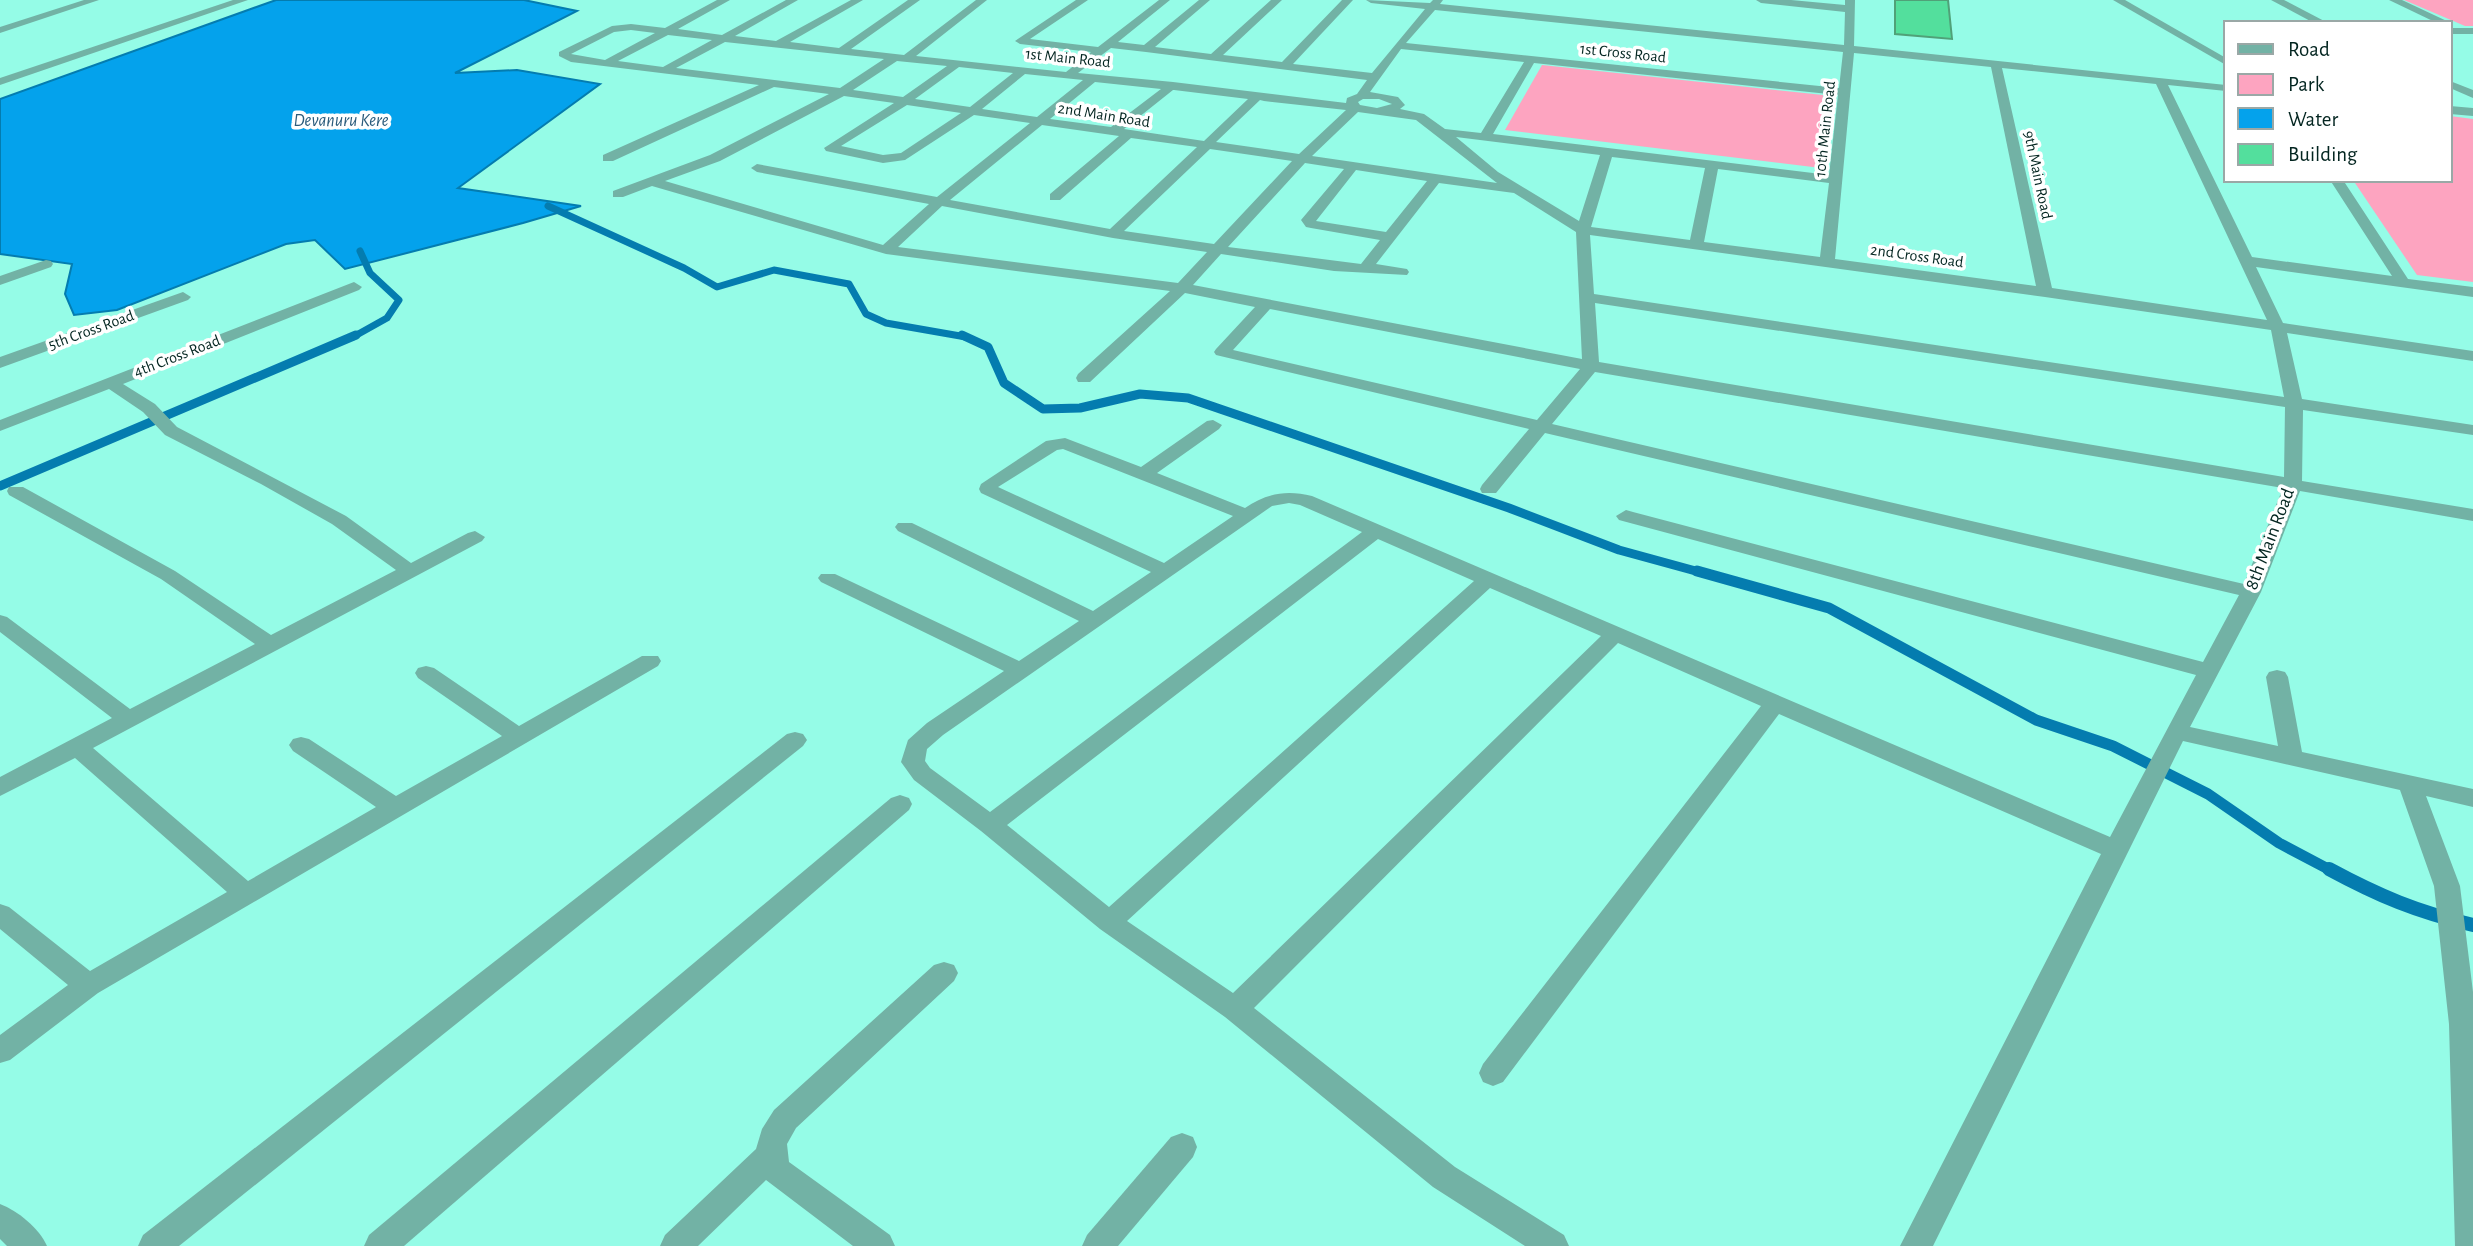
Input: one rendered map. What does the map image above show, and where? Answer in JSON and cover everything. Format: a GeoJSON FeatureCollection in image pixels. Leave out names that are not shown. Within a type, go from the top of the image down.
{"type":"FeatureCollection","features":[{"type":"Feature","properties":{"kind":"street"},"geometry":{"type":"LineString","coordinates":[[0,30],[94,0]]}},
{"type":"Feature","properties":{"kind":"street"},"geometry":{"type":"LineString","coordinates":[[0,73],[216,0]]}},
{"type":"Feature","properties":{"kind":"street"},"geometry":{"type":"LineString","coordinates":[[0,82],[243,0]]}},
{"type":"Feature","properties":{"kind":"street"},"geometry":{"type":"LineString","coordinates":[[607,63],[725,0]]}},
{"type":"Feature","properties":{"kind":"street"},"geometry":{"type":"LineString","coordinates":[[665,70],[793,0]]}},
{"type":"Feature","properties":{"kind":"street"},"geometry":{"type":"LineString","coordinates":[[777,45],[858,0]]}},
{"type":"Feature","properties":{"kind":"street"},"geometry":{"type":"LineString","coordinates":[[844,50],[915,0]]}},
{"type":"Feature","properties":{"kind":"street"},"geometry":{"type":"LineString","coordinates":[[618,194],[715,158],[842,92],[903,57],[982,0]]}},
{"type":"Feature","properties":{"kind":"street"},"geometry":{"type":"LineString","coordinates":[[1083,0],[1020,41],[1146,49],[1374,77]]}},
{"type":"Feature","properties":{"kind":"street"},"geometry":{"type":"LineString","coordinates":[[1070,74],[1166,0]]}},
{"type":"Feature","properties":{"kind":"street"},"geometry":{"type":"LineString","coordinates":[[1146,49],[1205,0]]}},
{"type":"Feature","properties":{"kind":"street"},"geometry":{"type":"LineString","coordinates":[[1214,57],[1277,0]]}},
{"type":"Feature","properties":{"kind":"street"},"geometry":{"type":"LineString","coordinates":[[1285,66],[1348,0]]}},
{"type":"Feature","properties":{"kind":"street"},"geometry":{"type":"LineString","coordinates":[[1371,0],[1435,4],[2224,88]]}},
{"type":"Feature","properties":{"kind":"street"},"geometry":{"type":"LineString","coordinates":[[1761,0],[1850,4]]}},
{"type":"Feature","properties":{"kind":"street"},"geometry":{"type":"LineString","coordinates":[[2106,0],[2119,1],[2224,61]]}},
{"type":"Feature","properties":{"kind":"street"},"geometry":{"type":"LineString","coordinates":[[2276,0],[2319,21]]}},
{"type":"Feature","properties":{"kind":"street"},"geometry":{"type":"LineString","coordinates":[[2394,0],[2441,21]]}},
{"type":"Feature","properties":{"kind":"street"},"geometry":{"type":"LineString","coordinates":[[1084,378],[1182,288],[1302,158],[1358,102],[1398,44],[1435,4]]}},
{"type":"Feature","properties":{"kind":"street","name":"10th Main Road"},"geometry":{"type":"LineString","coordinates":[[1827,262],[1849,50],[1850,4]]}},
{"type":"Feature","properties":{"kind":"street"},"geometry":{"type":"LineString","coordinates":[[0,18],[28,21]]}},
{"type":"Feature","properties":{"kind":"street"},"geometry":{"type":"LineString","coordinates":[[2452,25],[2469,31]]}},
{"type":"Feature","properties":{"kind":"street","name":"2nd Main Road"},"geometry":{"type":"LineString","coordinates":[[665,31],[618,28],[564,54],[571,59],[842,92],[1518,190]]}},
{"type":"Feature","properties":{"kind":"street","name":"1st Main Road"},"geometry":{"type":"LineString","coordinates":[[665,31],[1258,96],[1358,102],[1379,95],[1394,99],[1399,105],[1389,111]]}},
{"type":"Feature","properties":{"kind":"street","name":"1st Cross Road"},"geometry":{"type":"LineString","coordinates":[[1398,44],[1844,92]]}},
{"type":"Feature","properties":{"kind":"street"},"geometry":{"type":"LineString","coordinates":[[1485,137],[1531,59]]}},
{"type":"Feature","properties":{"kind":"street"},"geometry":{"type":"LineString","coordinates":[[958,62],[905,101],[830,148],[883,159],[905,156],[972,111],[1025,69]]}},
{"type":"Feature","properties":{"kind":"street","name":"9th Main Road"},"geometry":{"type":"LineString","coordinates":[[1996,65],[2045,292]]}},
{"type":"Feature","properties":{"kind":"street"},"geometry":{"type":"LineString","coordinates":[[886,250],[938,203],[1094,76]]}},
{"type":"Feature","properties":{"kind":"street","name":"8th Main Road"},"geometry":{"type":"LineString","coordinates":[[1916,1246],[2176,732],[2251,592],[2293,486],[2294,402],[2278,328],[2160,82]]}},
{"type":"Feature","properties":{"kind":"street"},"geometry":{"type":"LineString","coordinates":[[608,158],[772,83]]}},
{"type":"Feature","properties":{"kind":"street"},"geometry":{"type":"LineString","coordinates":[[1112,133],[1173,85]]}},
{"type":"Feature","properties":{"kind":"street"},"geometry":{"type":"LineString","coordinates":[[2452,85],[2473,94]]}},
{"type":"Feature","properties":{"kind":"street"},"geometry":{"type":"LineString","coordinates":[[1113,234],[1258,96]]}},
{"type":"Feature","properties":{"kind":"street"},"geometry":{"type":"LineString","coordinates":[[2452,110],[2473,112]]}},
{"type":"Feature","properties":{"kind":"street","name":"2nd Cross Road"},"geometry":{"type":"LineString","coordinates":[[1389,111],[1420,117],[1493,175],[1583,230],[2045,292],[2473,356]]}},
{"type":"Feature","properties":{"kind":"street"},"geometry":{"type":"LineString","coordinates":[[1442,132],[1836,180]]}},
{"type":"Feature","properties":{"kind":"street"},"geometry":{"type":"LineString","coordinates":[[1055,197],[1127,135]]}},
{"type":"Feature","properties":{"kind":"street"},"geometry":{"type":"LineString","coordinates":[[1489,489],[1591,366],[1583,230],[1607,152]]}},
{"type":"Feature","properties":{"kind":"street"},"geometry":{"type":"LineString","coordinates":[[1696,244],[1712,165]]}},
{"type":"Feature","properties":{"kind":"street"},"geometry":{"type":"LineString","coordinates":[[1353,166],[1308,220],[1311,224],[1390,237]]}},
{"type":"Feature","properties":{"kind":"street"},"geometry":{"type":"LineString","coordinates":[[757,168],[1113,234],[1336,267],[1367,266],[1402,272]]}},
{"type":"Feature","properties":{"kind":"street"},"geometry":{"type":"LineString","coordinates":[[1367,266],[1436,178]]}},
{"type":"Feature","properties":{"kind":"street"},"geometry":{"type":"LineString","coordinates":[[653,182],[886,250],[1182,288],[1591,366],[2473,515]]}},
{"type":"Feature","properties":{"kind":"street"},"geometry":{"type":"LineString","coordinates":[[2337,182],[2403,282]]}},
{"type":"Feature","properties":{"kind":"street"},"geometry":{"type":"LineString","coordinates":[[2246,261],[2473,292]]}},
{"type":"Feature","properties":{"kind":"street"},"geometry":{"type":"LineString","coordinates":[[0,281],[47,264]]}},
{"type":"Feature","properties":{"kind":"street","name":"4th Cross Road"},"geometry":{"type":"LineString","coordinates":[[0,426],[354,287]]}},
{"type":"Feature","properties":{"kind":"street","name":"5th Cross Road"},"geometry":{"type":"LineString","coordinates":[[0,363],[183,297]]}},
{"type":"Feature","properties":{"kind":"street"},"geometry":{"type":"LineString","coordinates":[[1587,297],[2473,430]]}},
{"type":"Feature","properties":{"kind":"street"},"geometry":{"type":"LineString","coordinates":[[1266,304],[1222,352],[2251,592]]}},
{"type":"Feature","properties":{"kind":"street"},"geometry":{"type":"LineString","coordinates":[[111,383],[149,408],[171,431],[268,480],[339,520],[411,572]]}},
{"type":"Feature","properties":{"kind":"street"},"geometry":{"type":"LineString","coordinates":[[1143,474],[1213,425]]}},
{"type":"Feature","properties":{"kind":"street"},"geometry":{"type":"LineString","coordinates":[[1166,571],[988,489],[990,484],[1052,445],[1065,443],[1247,515]]}},
{"type":"Feature","properties":{"kind":"street"},"geometry":{"type":"LineString","coordinates":[[16,491],[168,575],[271,645]]}},
{"type":"Feature","properties":{"kind":"street"},"geometry":{"type":"LineString","coordinates":[[1553,1246],[1444,1177],[1235,1009],[1109,922],[990,825],[922,774],[913,762],[916,746],[934,729],[1266,502],[1289,498],[1305,500],[2116,850]]}},
{"type":"Feature","properties":{"kind":"street"},"geometry":{"type":"LineString","coordinates":[[1626,516],[2209,671]]}},
{"type":"Feature","properties":{"kind":"street"},"geometry":{"type":"LineString","coordinates":[[905,527],[1094,620]]}},
{"type":"Feature","properties":{"kind":"street"},"geometry":{"type":"LineString","coordinates":[[990,825],[1376,531]]}},
{"type":"Feature","properties":{"kind":"street"},"geometry":{"type":"LineString","coordinates":[[1,785],[475,537]]}},
{"type":"Feature","properties":{"kind":"street"},"geometry":{"type":"LineString","coordinates":[[828,578],[1020,670]]}},
{"type":"Feature","properties":{"kind":"street"},"geometry":{"type":"LineString","coordinates":[[1109,922],[1488,579]]}},
{"type":"Feature","properties":{"kind":"street"},"geometry":{"type":"LineString","coordinates":[[0,622],[128,719]]}},
{"type":"Feature","properties":{"kind":"street"},"geometry":{"type":"LineString","coordinates":[[1235,1009],[1615,634]]}},
{"type":"Feature","properties":{"kind":"street"},"geometry":{"type":"LineString","coordinates":[[0,1051],[88,985],[650,662]]}},
{"type":"Feature","properties":{"kind":"street"},"geometry":{"type":"LineString","coordinates":[[426,673],[519,737]]}},
{"type":"Feature","properties":{"kind":"street"},"geometry":{"type":"LineString","coordinates":[[2277,677],[2291,757]]}},
{"type":"Feature","properties":{"kind":"street"},"geometry":{"type":"LineString","coordinates":[[1493,1073],[1775,703]]}},
{"type":"Feature","properties":{"kind":"street"},"geometry":{"type":"LineString","coordinates":[[2176,732],[2473,798]]}},
{"type":"Feature","properties":{"kind":"street"},"geometry":{"type":"LineString","coordinates":[[154,1246],[795,740]]}},
{"type":"Feature","properties":{"kind":"street"},"geometry":{"type":"LineString","coordinates":[[301,745],[395,808]]}},
{"type":"Feature","properties":{"kind":"street"},"geometry":{"type":"LineString","coordinates":[[76,746],[246,894]]}},
{"type":"Feature","properties":{"kind":"street"},"geometry":{"type":"LineString","coordinates":[[2410,784],[2447,886],[2463,1024],[2471,1246]]}},
{"type":"Feature","properties":{"kind":"street"},"geometry":{"type":"LineString","coordinates":[[380,1246],[900,804]]}},
{"type":"Feature","properties":{"kind":"street"},"geometry":{"type":"LineString","coordinates":[[0,915],[88,985]]}},
{"type":"Feature","properties":{"kind":"street"},"geometry":{"type":"LineString","coordinates":[[879,1246],[777,1171],[771,1155],[771,1137],[785,1119],[944,973]]}},
{"type":"Feature","properties":{"kind":"street"},"geometry":{"type":"LineString","coordinates":[[1098,1246],[1182,1147]]}},
{"type":"Feature","properties":{"kind":"street"},"geometry":{"type":"LineString","coordinates":[[676,1246],[771,1155]]}},
{"type":"Feature","properties":{"kind":"street"},"geometry":{"type":"LineString","coordinates":[[0,1219],[31,1246]]}},
{"type":"Feature","properties":{"kind":"green space"},"geometry":{"type":"Polygon","coordinates":[[[2404,0],[2473,0],[2473,26],[2465,26],[2404,0]]]}},
{"type":"Feature","properties":{"kind":"green space"},"geometry":{"type":"Polygon","coordinates":[[[1542,65],[1823,95],[1821,168],[1505,130],[1542,65]]]}},
{"type":"Feature","properties":{"kind":"green space"},"geometry":{"type":"Polygon","coordinates":[[[2452,116],[2473,119],[2473,282],[2417,275],[2354,182],[2452,182],[2452,116]]]}},
{"type":"Feature","properties":{"kind":"water","name":"Devanuru Kere"},"geometry":{"type":"Polygon","coordinates":[[[276,0],[524,0],[577,11],[455,73],[517,70],[600,84],[458,188],[581,206],[345,269],[315,240],[286,244],[117,310],[74,315],[65,294],[72,264],[0,254],[0,99],[276,0]]]}},
{"type":"Feature","properties":{"kind":"building"},"geometry":{"type":"Polygon","coordinates":[[[1895,0],[1948,0],[1952,39],[1895,34],[1895,0]]]}},
{"type":"Feature","properties":{"kind":"waterway"},"geometry":{"type":"LineString","coordinates":[[548,206],[684,268],[717,287],[774,270],[849,284],[866,314],[886,323],[966,337]]}},
{"type":"Feature","properties":{"kind":"waterway"},"geometry":{"type":"LineString","coordinates":[[353,337],[387,318],[399,300],[370,273],[360,251]]}},
{"type":"Feature","properties":{"kind":"waterway"},"geometry":{"type":"LineString","coordinates":[[0,486],[356,335]]}},
{"type":"Feature","properties":{"kind":"waterway"},"geometry":{"type":"LineString","coordinates":[[962,335],[988,347],[1004,383],[1043,409],[1080,408],[1140,394],[1188,398],[1509,508],[1619,550],[1703,573]]}},
{"type":"Feature","properties":{"kind":"waterway"},"geometry":{"type":"LineString","coordinates":[[1697,571],[1829,608],[2036,720],[2113,746],[2208,794],[2279,843],[2332,871]]}},
{"type":"Feature","properties":{"kind":"waterway"},"geometry":{"type":"LineString","coordinates":[[2329,869],[2399,902],[2473,925]]}}]}
